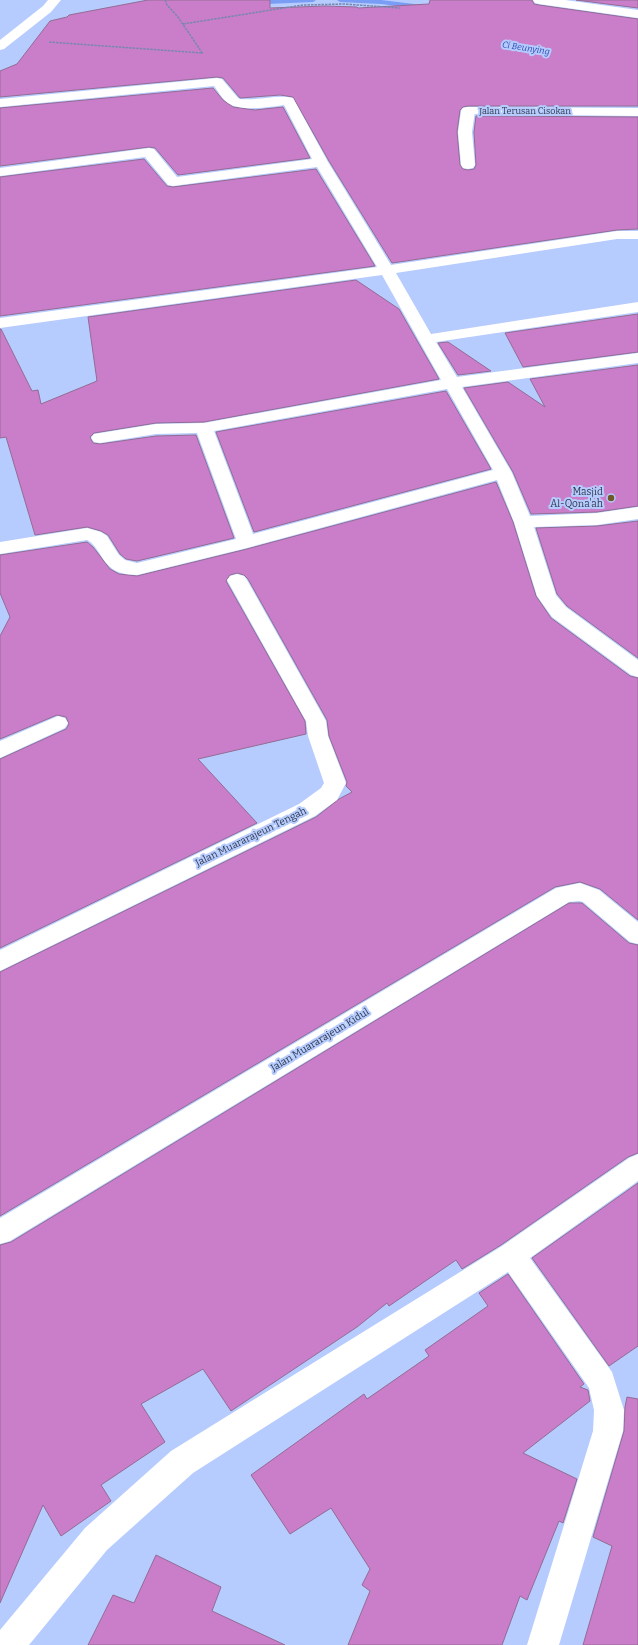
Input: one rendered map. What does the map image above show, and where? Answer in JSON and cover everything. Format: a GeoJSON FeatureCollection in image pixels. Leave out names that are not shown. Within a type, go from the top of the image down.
{"type":"FeatureCollection","features":[{"type":"Feature","properties":{"kind":"main road"},"geometry":{"type":"LineString","coordinates":[[540,0],[638,14]]}},
{"type":"Feature","properties":{"kind":"main road"},"geometry":{"type":"LineString","coordinates":[[5,42],[51,4]]}},
{"type":"Feature","properties":{"kind":"main road"},"geometry":{"type":"LineString","coordinates":[[0,103],[217,82],[233,101],[245,104],[288,101],[321,162],[387,270],[503,473],[523,522],[548,596],[559,612],[638,670]]}},
{"type":"Feature","properties":{"kind":"main road","name":"Jalan Terusan Cisokan"},"geometry":{"type":"LineString","coordinates":[[468,165],[465,132],[468,111],[638,112]]}},
{"type":"Feature","properties":{"kind":"main road"},"geometry":{"type":"LineString","coordinates":[[0,172],[149,152],[173,182],[321,162]]}},
{"type":"Feature","properties":{"kind":"main road"},"geometry":{"type":"LineString","coordinates":[[0,323],[387,270],[617,235],[638,235]]}},
{"type":"Feature","properties":{"kind":"main road"},"geometry":{"type":"LineString","coordinates":[[427,340],[638,307]]}},
{"type":"Feature","properties":{"kind":"main road"},"geometry":{"type":"LineString","coordinates":[[100,438],[156,429],[204,428],[452,383],[638,358]]}},
{"type":"Feature","properties":{"kind":"main road"},"geometry":{"type":"LineString","coordinates":[[204,428],[247,542]]}},
{"type":"Feature","properties":{"kind":"main road"},"geometry":{"type":"LineString","coordinates":[[0,548],[87,534],[98,537],[115,564],[129,570],[137,569],[247,542],[503,473]]}},
{"type":"Feature","properties":{"kind":"main road"},"geometry":{"type":"LineString","coordinates":[[523,522],[597,519],[638,513]]}},
{"type":"Feature","properties":{"kind":"main road","name":"Jalan Muararajeun Tengah"},"geometry":{"type":"LineString","coordinates":[[0,961],[307,810],[328,794],[334,783],[317,728],[237,580]]}},
{"type":"Feature","properties":{"kind":"main road"},"geometry":{"type":"LineString","coordinates":[[0,750],[58,723]]}},
{"type":"Feature","properties":{"kind":"main road","name":"Jalan Muararajeun Kidul"},"geometry":{"type":"LineString","coordinates":[[0,1232],[564,894],[580,892],[591,896],[638,935]]}},
{"type":"Feature","properties":{"kind":"main road"},"geometry":{"type":"LineString","coordinates":[[8,1645],[96,1539],[182,1462],[512,1255],[638,1166]]}},
{"type":"Feature","properties":{"kind":"main road"},"geometry":{"type":"LineString","coordinates":[[512,1255],[602,1382],[609,1410],[608,1431],[543,1645]]}},
{"type":"Feature","properties":{"kind":"path"},"geometry":{"type":"LineString","coordinates":[[165,0],[167,5],[183,24],[202,53],[217,82]]}},
{"type":"Feature","properties":{"kind":"path"},"geometry":{"type":"LineString","coordinates":[[183,24],[290,6],[326,4],[372,5],[400,8]]}},
{"type":"Feature","properties":{"kind":"path"},"geometry":{"type":"LineString","coordinates":[[5,42],[202,53]]}},
{"type":"Feature","properties":{"kind":"building"},"geometry":{"type":"Polygon","coordinates":[[[148,0],[270,0],[270,8],[325,6],[358,8],[429,4],[430,0],[532,0],[534,4],[539,5],[638,19],[638,106],[468,106],[463,107],[460,110],[457,132],[460,165],[463,169],[468,170],[474,169],[476,165],[474,132],[476,116],[638,117],[638,229],[617,230],[392,263],[329,161],[293,97],[280,95],[240,98],[223,78],[217,77],[0,97],[0,71],[17,64],[50,21],[67,17],[69,15],[148,0]]]}},
{"type":"Feature","properties":{"kind":"building"},"geometry":{"type":"Polygon","coordinates":[[[576,0],[638,0],[638,8],[576,0]]]}},
{"type":"Feature","properties":{"kind":"building"},"geometry":{"type":"Polygon","coordinates":[[[213,88],[223,100],[233,107],[255,110],[283,107],[310,158],[178,175],[155,148],[149,147],[0,166],[0,108],[213,88]]]}},
{"type":"Feature","properties":{"kind":"building"},"geometry":{"type":"Polygon","coordinates":[[[144,159],[167,186],[173,187],[316,169],[375,266],[0,316],[0,177],[144,159]]]}},
{"type":"Feature","properties":{"kind":"building"},"geometry":{"type":"Polygon","coordinates":[[[356,280],[399,309],[439,379],[204,422],[156,423],[94,433],[90,437],[93,443],[100,444],[156,436],[196,435],[234,538],[137,561],[126,559],[120,554],[108,535],[101,531],[87,527],[35,535],[6,437],[0,438],[0,329],[32,391],[38,390],[41,404],[97,381],[88,317],[356,280]]]}},
{"type":"Feature","properties":{"kind":"building"},"geometry":{"type":"Polygon","coordinates":[[[638,314],[638,352],[523,367],[505,333],[638,314]]]}},
{"type":"Feature","properties":{"kind":"building"},"geometry":{"type":"Polygon","coordinates":[[[448,342],[491,371],[458,375],[438,343],[448,342]]]}},
{"type":"Feature","properties":{"kind":"building"},"geometry":{"type":"Polygon","coordinates":[[[638,365],[638,506],[597,512],[531,514],[513,472],[464,388],[508,382],[545,407],[530,379],[638,365]]]}},
{"type":"Feature","properties":{"kind":"building"},"geometry":{"type":"Polygon","coordinates":[[[446,391],[491,469],[254,532],[216,432],[446,391]]]}},
{"type":"Feature","properties":{"kind":"building"},"geometry":{"type":"Polygon","coordinates":[[[496,482],[513,522],[536,596],[551,618],[630,676],[638,678],[638,920],[600,889],[580,882],[555,887],[0,1216],[0,972],[316,817],[339,799],[352,792],[346,786],[347,782],[329,736],[327,720],[248,579],[244,575],[237,573],[230,575],[226,581],[305,721],[306,734],[198,759],[257,823],[0,948],[0,759],[66,729],[69,724],[66,717],[57,715],[0,739],[0,636],[10,617],[0,593],[0,555],[87,542],[93,547],[110,569],[119,574],[137,576],[247,549],[496,482]]]}},
{"type":"Feature","properties":{"kind":"building"},"geometry":{"type":"Polygon","coordinates":[[[638,521],[638,658],[567,606],[557,594],[536,528],[597,526],[638,521]]]}},
{"type":"Feature","properties":{"kind":"building"},"geometry":{"type":"Polygon","coordinates":[[[569,903],[582,903],[629,943],[638,945],[638,1153],[628,1157],[501,1245],[462,1269],[456,1260],[389,1306],[387,1303],[357,1327],[231,1411],[203,1369],[141,1404],[165,1442],[101,1485],[111,1501],[61,1536],[43,1505],[0,1603],[0,1245],[11,1242],[569,903]]]}},
{"type":"Feature","properties":{"kind":"building"},"geometry":{"type":"Polygon","coordinates":[[[638,1183],[638,1346],[609,1366],[532,1258],[638,1183]]]}},
{"type":"Feature","properties":{"kind":"building"},"geometry":{"type":"Polygon","coordinates":[[[508,1274],[584,1384],[580,1387],[588,1390],[590,1401],[523,1453],[577,1479],[563,1523],[559,1521],[527,1600],[520,1596],[502,1645],[348,1645],[370,1591],[362,1585],[370,1569],[331,1508],[290,1534],[251,1475],[364,1394],[367,1399],[429,1356],[425,1350],[488,1306],[479,1293],[508,1274]]]}},
{"type":"Feature","properties":{"kind":"building"},"geometry":{"type":"Polygon","coordinates":[[[627,1397],[638,1399],[638,1645],[583,1645],[612,1546],[593,1537],[624,1431],[627,1397]]]}},
{"type":"Feature","properties":{"kind":"building"},"geometry":{"type":"Polygon","coordinates":[[[156,1555],[221,1587],[212,1611],[285,1645],[88,1645],[113,1595],[134,1603],[156,1555]]]}},
{"type":"Feature","properties":{"kind":"waterway","name":"Ci Beunying"},"geometry":{"type":"LineString","coordinates":[[253,0],[267,2],[313,0]]}},
{"type":"Feature","properties":{"kind":"waterway","name":"Ci Beunying"},"geometry":{"type":"LineString","coordinates":[[340,0],[381,2],[422,7]]}},
{"type":"Feature","properties":{"kind":"place","name":"Masjid Al-Qona'ah"},"geometry":{"type":"Point","coordinates":[611,498]}}]}
